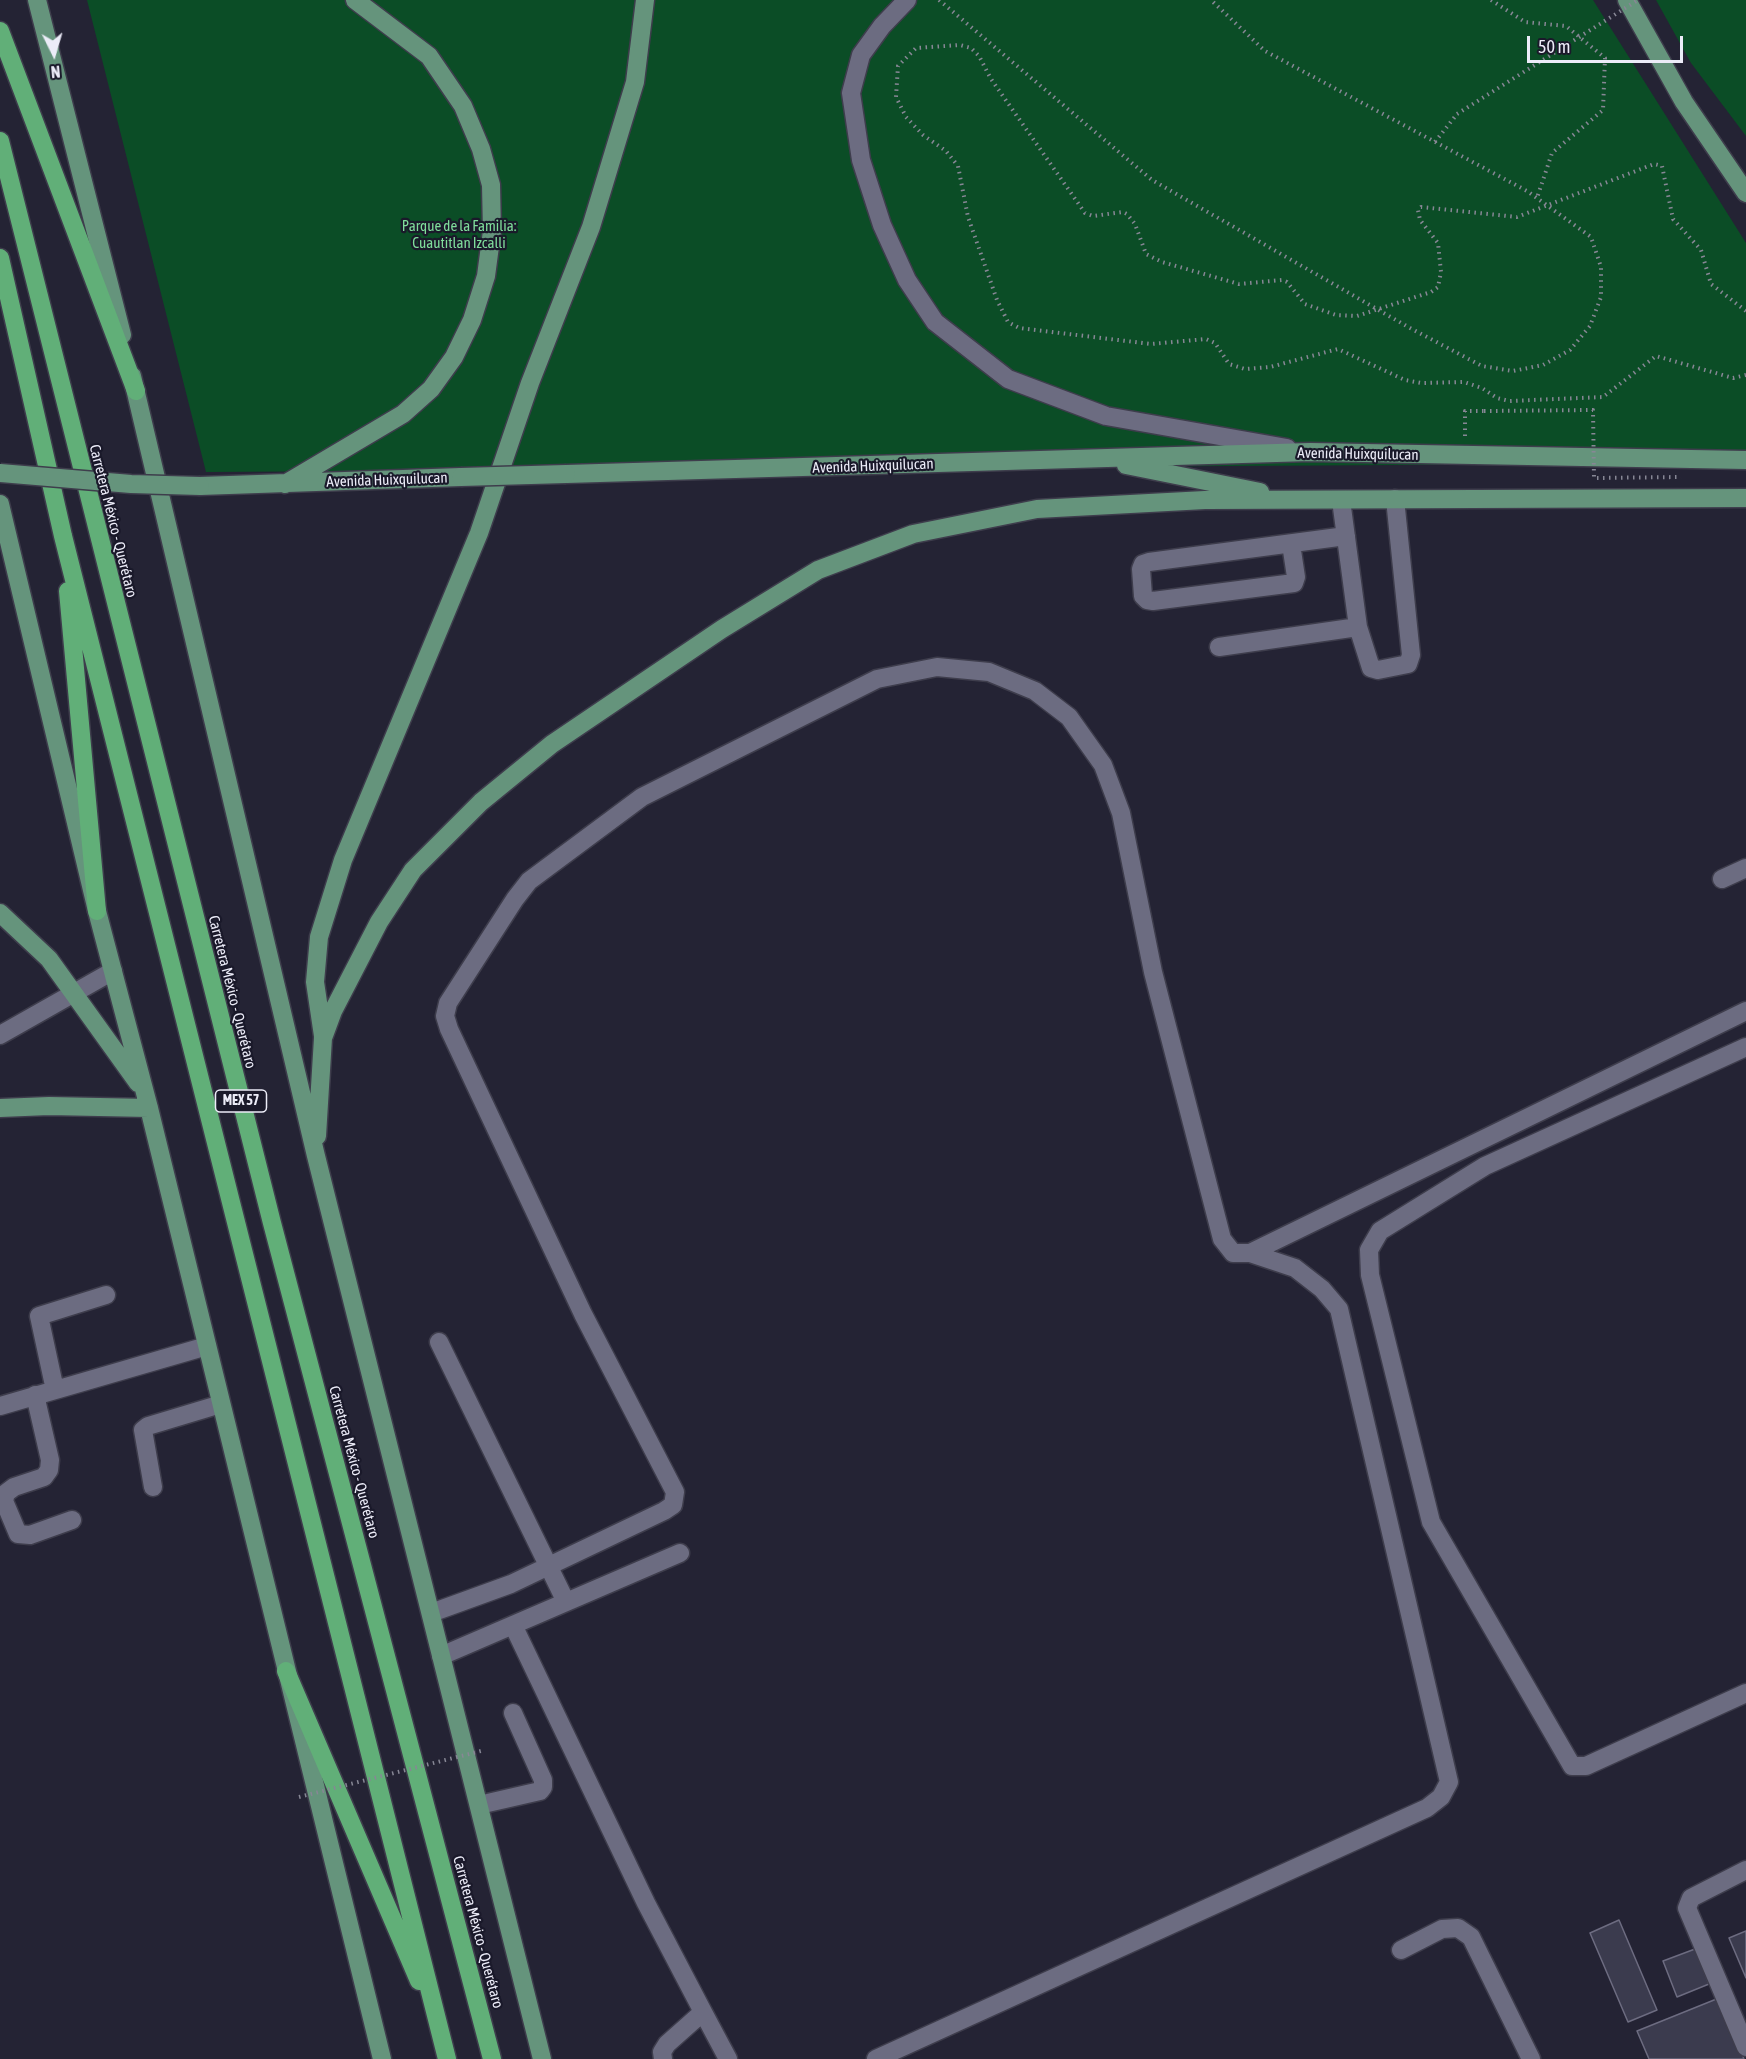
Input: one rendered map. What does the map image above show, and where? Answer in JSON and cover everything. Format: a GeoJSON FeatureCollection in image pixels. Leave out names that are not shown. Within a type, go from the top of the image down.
{"type":"FeatureCollection","features":[{"type":"Feature","properties":{"kind":"highway"},"geometry":{"type":"LineString","coordinates":[[0,31],[136,391]]}},
{"type":"Feature","properties":{"kind":"highway","name":"Carretera México - Querétaro"},"geometry":{"type":"LineString","coordinates":[[0,141],[272,1223],[492,2059]]}},
{"type":"Feature","properties":{"kind":"highway","name":"MEX 57"},"geometry":{"type":"LineString","coordinates":[[0,258],[63,536],[447,2059]]}},
{"type":"Feature","properties":{"kind":"highway"},"geometry":{"type":"LineString","coordinates":[[63,536],[97,911]]}},
{"type":"Feature","properties":{"kind":"highway"},"geometry":{"type":"LineString","coordinates":[[286,1671],[441,2033]]}},
{"type":"Feature","properties":{"kind":"main road"},"geometry":{"type":"LineString","coordinates":[[37,0],[136,391],[316,1156],[542,2059]]}},
{"type":"Feature","properties":{"kind":"main road"},"geometry":{"type":"LineString","coordinates":[[285,484],[403,414],[431,390],[454,357],[472,320],[486,276],[492,231],[491,185],[481,149],[463,106],[429,56],[355,0]]}},
{"type":"Feature","properties":{"kind":"main road"},"geometry":{"type":"LineString","coordinates":[[316,1156],[323,1038],[315,982],[319,937],[344,860],[479,533],[530,383],[591,227],[635,82],[645,0]]}},
{"type":"Feature","properties":{"kind":"main road"},"geometry":{"type":"LineString","coordinates":[[1627,0],[1684,102],[1744,189]]}},
{"type":"Feature","properties":{"kind":"main road","name":"Avenida Huixquilucan"},"geometry":{"type":"LineString","coordinates":[[0,473],[120,484],[200,486],[1310,452],[1746,460]]}},
{"type":"Feature","properties":{"kind":"main road"},"geometry":{"type":"LineString","coordinates":[[1094,459],[1302,500]]}},
{"type":"Feature","properties":{"kind":"main road"},"geometry":{"type":"LineString","coordinates":[[323,1038],[333,1011],[379,922],[413,870],[481,802],[552,744],[722,629],[818,570],[913,534],[1038,509],[1205,500],[1746,498]]}},
{"type":"Feature","properties":{"kind":"main road"},"geometry":{"type":"LineString","coordinates":[[0,504],[97,911],[147,1100],[382,2059]]}},
{"type":"Feature","properties":{"kind":"main road"},"geometry":{"type":"LineString","coordinates":[[2,916],[49,959],[147,1100]]}},
{"type":"Feature","properties":{"kind":"main road"},"geometry":{"type":"LineString","coordinates":[[0,1108],[147,1100]]}},
{"type":"Feature","properties":{"kind":"street"},"geometry":{"type":"LineString","coordinates":[[907,0],[882,26],[861,55],[851,93],[861,160],[882,225],[908,280],[935,322],[1008,379],[1106,416],[1310,452]]}},
{"type":"Feature","properties":{"kind":"street"},"geometry":{"type":"LineString","coordinates":[[1341,500],[1358,627],[1371,668],[1378,670],[1408,664],[1411,655],[1395,499]]}},
{"type":"Feature","properties":{"kind":"street"},"geometry":{"type":"LineString","coordinates":[[1291,544],[1296,576],[1293,583],[1153,602],[1143,596],[1143,564],[1346,536]]}},
{"type":"Feature","properties":{"kind":"street"},"geometry":{"type":"LineString","coordinates":[[1219,647],[1358,627]]}},
{"type":"Feature","properties":{"kind":"street"},"geometry":{"type":"LineString","coordinates":[[431,1613],[549,1568],[664,1511],[673,1505],[675,1492],[583,1314],[449,1029],[445,1016],[448,1003],[515,899],[529,881],[642,797],[877,679],[937,667],[989,672],[1035,691],[1069,717],[1103,765],[1121,813],[1153,972],[1222,1239],[1233,1253],[1250,1253],[1294,1268],[1322,1289],[1339,1309],[1449,1782],[1441,1797],[1427,1808],[876,2059]]}},
{"type":"Feature","properties":{"kind":"street"},"geometry":{"type":"LineString","coordinates":[[1722,879],[1746,868]]}},
{"type":"Feature","properties":{"kind":"street"},"geometry":{"type":"LineString","coordinates":[[0,1035],[113,971]]}},
{"type":"Feature","properties":{"kind":"street"},"geometry":{"type":"LineString","coordinates":[[1250,1253],[1746,1011]]}},
{"type":"Feature","properties":{"kind":"street"},"geometry":{"type":"LineString","coordinates":[[1746,1047],[1485,1166],[1380,1231],[1369,1250],[1370,1275],[1431,1522],[1572,1767],[1586,1766],[1746,1693]]}},
{"type":"Feature","properties":{"kind":"street"},"geometry":{"type":"LineString","coordinates":[[56,1390],[39,1316],[44,1312],[106,1295]]}},
{"type":"Feature","properties":{"kind":"street"},"geometry":{"type":"LineString","coordinates":[[439,1342],[566,1602]]}},
{"type":"Feature","properties":{"kind":"street"},"geometry":{"type":"LineString","coordinates":[[0,1406],[207,1346]]}},
{"type":"Feature","properties":{"kind":"street"},"geometry":{"type":"LineString","coordinates":[[35,1395],[50,1460],[49,1470],[44,1477],[14,1487],[6,1493],[4,1501],[18,1534],[30,1535],[72,1520]]}},
{"type":"Feature","properties":{"kind":"street"},"geometry":{"type":"LineString","coordinates":[[153,1487],[143,1430],[221,1404]]}},
{"type":"Feature","properties":{"kind":"street"},"geometry":{"type":"LineString","coordinates":[[441,1656],[680,1553]]}},
{"type":"Feature","properties":{"kind":"street"},"geometry":{"type":"LineString","coordinates":[[513,1625],[646,1903],[728,2059]]}},
{"type":"Feature","properties":{"kind":"street"},"geometry":{"type":"LineString","coordinates":[[478,1805],[540,1791],[543,1787],[543,1780],[513,1713]]}},
{"type":"Feature","properties":{"kind":"street"},"geometry":{"type":"LineString","coordinates":[[1746,1870],[1691,1898],[1687,1908],[1746,2047]]}},
{"type":"Feature","properties":{"kind":"street"},"geometry":{"type":"LineString","coordinates":[[1401,1950],[1442,1929],[1458,1928],[1471,1937],[1531,2059]]}},
{"type":"Feature","properties":{"kind":"street"},"geometry":{"type":"LineString","coordinates":[[663,2059],[662,2052],[666,2044],[703,2012]]}},
{"type":"Feature","properties":{"kind":"path"},"geometry":{"type":"LineString","coordinates":[[939,0],[1152,180],[1378,309],[1482,366],[1513,370],[1543,365],[1570,350],[1590,326],[1601,297],[1601,267],[1592,237],[1537,198],[1265,51],[1210,0]]}},
{"type":"Feature","properties":{"kind":"path"},"geometry":{"type":"LineString","coordinates":[[1491,0],[1525,22],[1566,26],[1605,58],[1602,110],[1552,153],[1537,198]]}},
{"type":"Feature","properties":{"kind":"path"},"geometry":{"type":"LineString","coordinates":[[1435,142],[1457,114],[1638,0]]}},
{"type":"Feature","properties":{"kind":"path"},"geometry":{"type":"LineString","coordinates":[[1746,311],[1711,284],[1701,250],[1673,219],[1662,166],[1654,164],[1517,217],[1421,207],[1418,210],[1420,220],[1438,243],[1441,272],[1438,286],[1431,292],[1348,318],[1336,315],[1305,304],[1287,282],[1282,280],[1239,284],[1154,258],[1146,254],[1135,224],[1127,214],[1123,212],[1093,216],[1085,213],[991,79],[979,56],[971,48],[960,45],[916,48],[898,66],[896,98],[906,117],[923,135],[946,151],[958,166],[968,217],[997,300],[1008,322],[1019,328],[1151,344],[1206,339],[1215,343],[1228,364],[1245,369],[1270,367],[1338,349],[1405,380],[1421,383],[1464,382],[1509,401],[1603,397],[1656,356],[1733,378],[1746,375]]}},
{"type":"Feature","properties":{"kind":"path"},"geometry":{"type":"LineString","coordinates":[[1465,455],[1464,411],[1593,410],[1594,478],[1681,477]]}},
{"type":"Feature","properties":{"kind":"path"},"geometry":{"type":"LineString","coordinates":[[299,1797],[481,1751]]}},
{"type":"Feature","properties":{"kind":"green space","name":"Parque de la Familia: Cuautitlan Izcalli"},"geometry":{"type":"Polygon","coordinates":[[[87,0],[1593,0],[1746,243],[1746,463],[206,472],[87,0]]]}},
{"type":"Feature","properties":{"kind":"green space"},"geometry":{"type":"Polygon","coordinates":[[[1656,0],[1746,0],[1746,136],[1691,63],[1656,0]]]}},
{"type":"Feature","properties":{"kind":"building"},"geometry":{"type":"Polygon","coordinates":[[[1619,1920],[1657,2010],[1628,2022],[1590,1933],[1619,1920]]]}},
{"type":"Feature","properties":{"kind":"building"},"geometry":{"type":"Polygon","coordinates":[[[1746,1931],[1746,1978],[1729,1938],[1746,1931]]]}},
{"type":"Feature","properties":{"kind":"building"},"geometry":{"type":"Polygon","coordinates":[[[1695,1949],[1709,1984],[1677,1997],[1663,1961],[1695,1949]]]}},
{"type":"Feature","properties":{"kind":"building"},"geometry":{"type":"Polygon","coordinates":[[[1719,1998],[1744,2059],[1649,2059],[1637,2031],[1719,1998]]]}}]}
